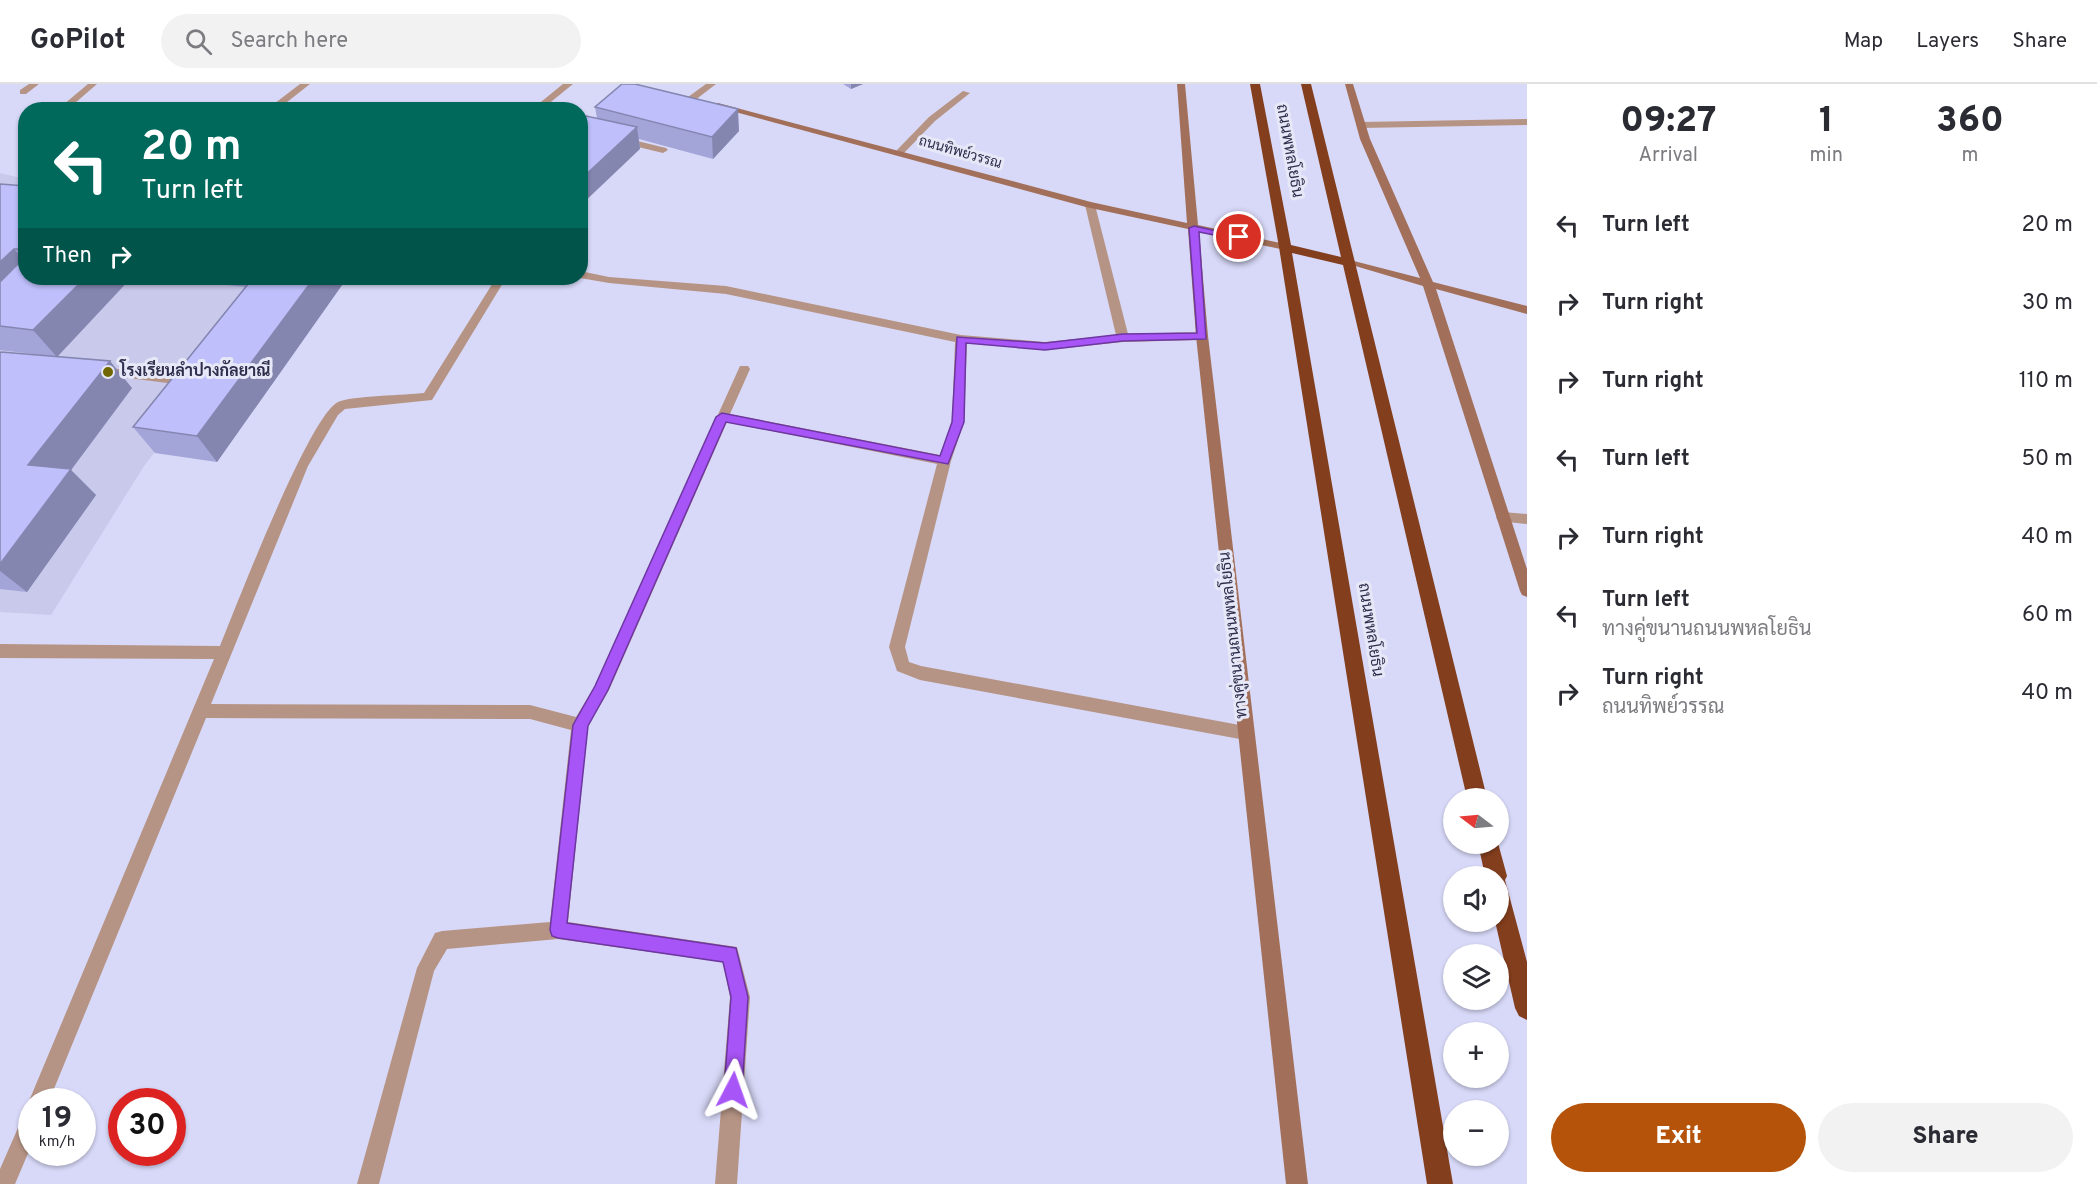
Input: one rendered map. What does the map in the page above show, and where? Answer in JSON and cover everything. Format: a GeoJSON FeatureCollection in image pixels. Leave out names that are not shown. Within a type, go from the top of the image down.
{"type":"FeatureCollection","features":[{"type":"Feature","properties":{"kind":"highway","name":"ถนนพหลโยธิน"},"geometry":{"type":"LineString","coordinates":[[1256,84],[1285,246],[1438,1181]]}},
{"type":"Feature","properties":{"kind":"highway","name":"ถนนพหลโยธิน"},"geometry":{"type":"LineString","coordinates":[[1306,84],[1475,788]]}},
{"type":"Feature","properties":{"kind":"highway"},"geometry":{"type":"LineString","coordinates":[[1285,246],[1350,263]]}},
{"type":"Feature","properties":{"kind":"highway"},"geometry":{"type":"LineString","coordinates":[[1509,932],[1527,1008]]}},
{"type":"Feature","properties":{"kind":"main road","name":"ทางคู่ขนานถนนพหลโยธิน"},"geometry":{"type":"LineString","coordinates":[[1181,84],[1203,336],[1245,733],[1298,1184]]}},
{"type":"Feature","properties":{"kind":"main road"},"geometry":{"type":"LineString","coordinates":[[1349,84],[1361,125],[1428,283],[1527,591]]}},
{"type":"Feature","properties":{"kind":"main road","name":"ถนนทิพย์วรรณ"},"geometry":{"type":"LineString","coordinates":[[686,97],[900,152],[1090,205],[1285,246]]}},
{"type":"Feature","properties":{"kind":"main road"},"geometry":{"type":"LineString","coordinates":[[1350,263],[1527,310]]}},
{"type":"Feature","properties":{"kind":"street"},"geometry":{"type":"LineString","coordinates":[[24,92],[35,84]]}},
{"type":"Feature","properties":{"kind":"street"},"geometry":{"type":"LineString","coordinates":[[71,102],[93,84]]}},
{"type":"Feature","properties":{"kind":"street"},"geometry":{"type":"LineString","coordinates":[[281,102],[306,84]]}},
{"type":"Feature","properties":{"kind":"street"},"geometry":{"type":"LineString","coordinates":[[545,102],[569,84]]}},
{"type":"Feature","properties":{"kind":"street"},"geometry":{"type":"LineString","coordinates":[[686,97],[712,84]]}},
{"type":"Feature","properties":{"kind":"street"},"geometry":{"type":"LineString","coordinates":[[900,152],[932,119],[966,93]]}},
{"type":"Feature","properties":{"kind":"street"},"geometry":{"type":"LineString","coordinates":[[1361,125],[1527,122]]}},
{"type":"Feature","properties":{"kind":"street"},"geometry":{"type":"LineString","coordinates":[[588,131],[663,150]]}},
{"type":"Feature","properties":{"kind":"street"},"geometry":{"type":"LineString","coordinates":[[1090,205],[1123,338]]}},
{"type":"Feature","properties":{"kind":"street"},"geometry":{"type":"LineString","coordinates":[[588,276],[609,280],[726,290],[961,339],[1045,346],[1123,338],[1203,336]]}},
{"type":"Feature","properties":{"kind":"street"},"geometry":{"type":"LineString","coordinates":[[44,1088],[302,466],[333,412],[342,405],[428,397],[497,285]]}},
{"type":"Feature","properties":{"kind":"street"},"geometry":{"type":"LineString","coordinates":[[961,339],[958,422],[944,461],[897,647],[902,666],[932,676],[1245,733]]}},
{"type":"Feature","properties":{"kind":"street"},"geometry":{"type":"LineString","coordinates":[[558,930],[580,725],[601,690],[744,369]]}},
{"type":"Feature","properties":{"kind":"street"},"geometry":{"type":"LineString","coordinates":[[93,370],[198,383],[205,374]]}},
{"type":"Feature","properties":{"kind":"street"},"geometry":{"type":"LineString","coordinates":[[722,417],[944,461]]}},
{"type":"Feature","properties":{"kind":"street"},"geometry":{"type":"LineString","coordinates":[[1503,517],[1527,519]]}},
{"type":"Feature","properties":{"kind":"street"},"geometry":{"type":"LineString","coordinates":[[0,651],[225,653]]}},
{"type":"Feature","properties":{"kind":"street"},"geometry":{"type":"LineString","coordinates":[[201,711],[530,712],[580,725]]}},
{"type":"Feature","properties":{"kind":"street"},"geometry":{"type":"LineString","coordinates":[[368,1184],[426,968],[442,940],[558,930],[730,954],[740,997],[726,1184]]}},
{"type":"Feature","properties":{"kind":"street"},"geometry":{"type":"LineString","coordinates":[[4,1184],[18,1152]]}},
{"type":"Feature","properties":{"kind":"shaded area","name":"โรงเรียนลำปางกัลยาณี"},"geometry":{"type":"Polygon","coordinates":[[[0,173],[18,177],[18,285],[284,285],[144,466],[51,615],[0,612],[0,173]]]}},
{"type":"Feature","properties":{"kind":"building"},"geometry":{"type":"Polygon","coordinates":[[[622,84],[635,84],[738,109],[712,137],[595,107],[622,84]]]}},
{"type":"Feature","properties":{"kind":"building"},"geometry":{"type":"Polygon","coordinates":[[[588,116],[637,127],[588,173],[588,116]]]}},
{"type":"Feature","properties":{"kind":"building"},"geometry":{"type":"Polygon","coordinates":[[[0,184],[18,185],[18,249],[14,249],[0,262],[0,184]]]}},
{"type":"Feature","properties":{"kind":"building"},"geometry":{"type":"Polygon","coordinates":[[[18,264],[18,285],[78,285],[33,330],[0,326],[0,282],[18,264]]]}},
{"type":"Feature","properties":{"kind":"building"},"geometry":{"type":"Polygon","coordinates":[[[247,285],[309,285],[197,436],[133,427],[247,285]]]}},
{"type":"Feature","properties":{"kind":"building"},"geometry":{"type":"Polygon","coordinates":[[[0,353],[110,361],[28,465],[71,469],[0,564],[0,353]]]}},
{"type":"Feature","properties":{"kind":"place","name":"โรงเรียนลำปางกัลยาณี"},"geometry":{"type":"Point","coordinates":[108,372]}},
{"type":"Feature","properties":{"kind":"route"},"geometry":{"type":"LineString","coordinates":[[733,1090],[740,997],[730,954],[558,930],[580,725],[601,690],[722,417],[944,461],[958,422],[961,339],[1045,346],[1123,338],[1203,336],[1194,228],[1239,237]]}}]}
